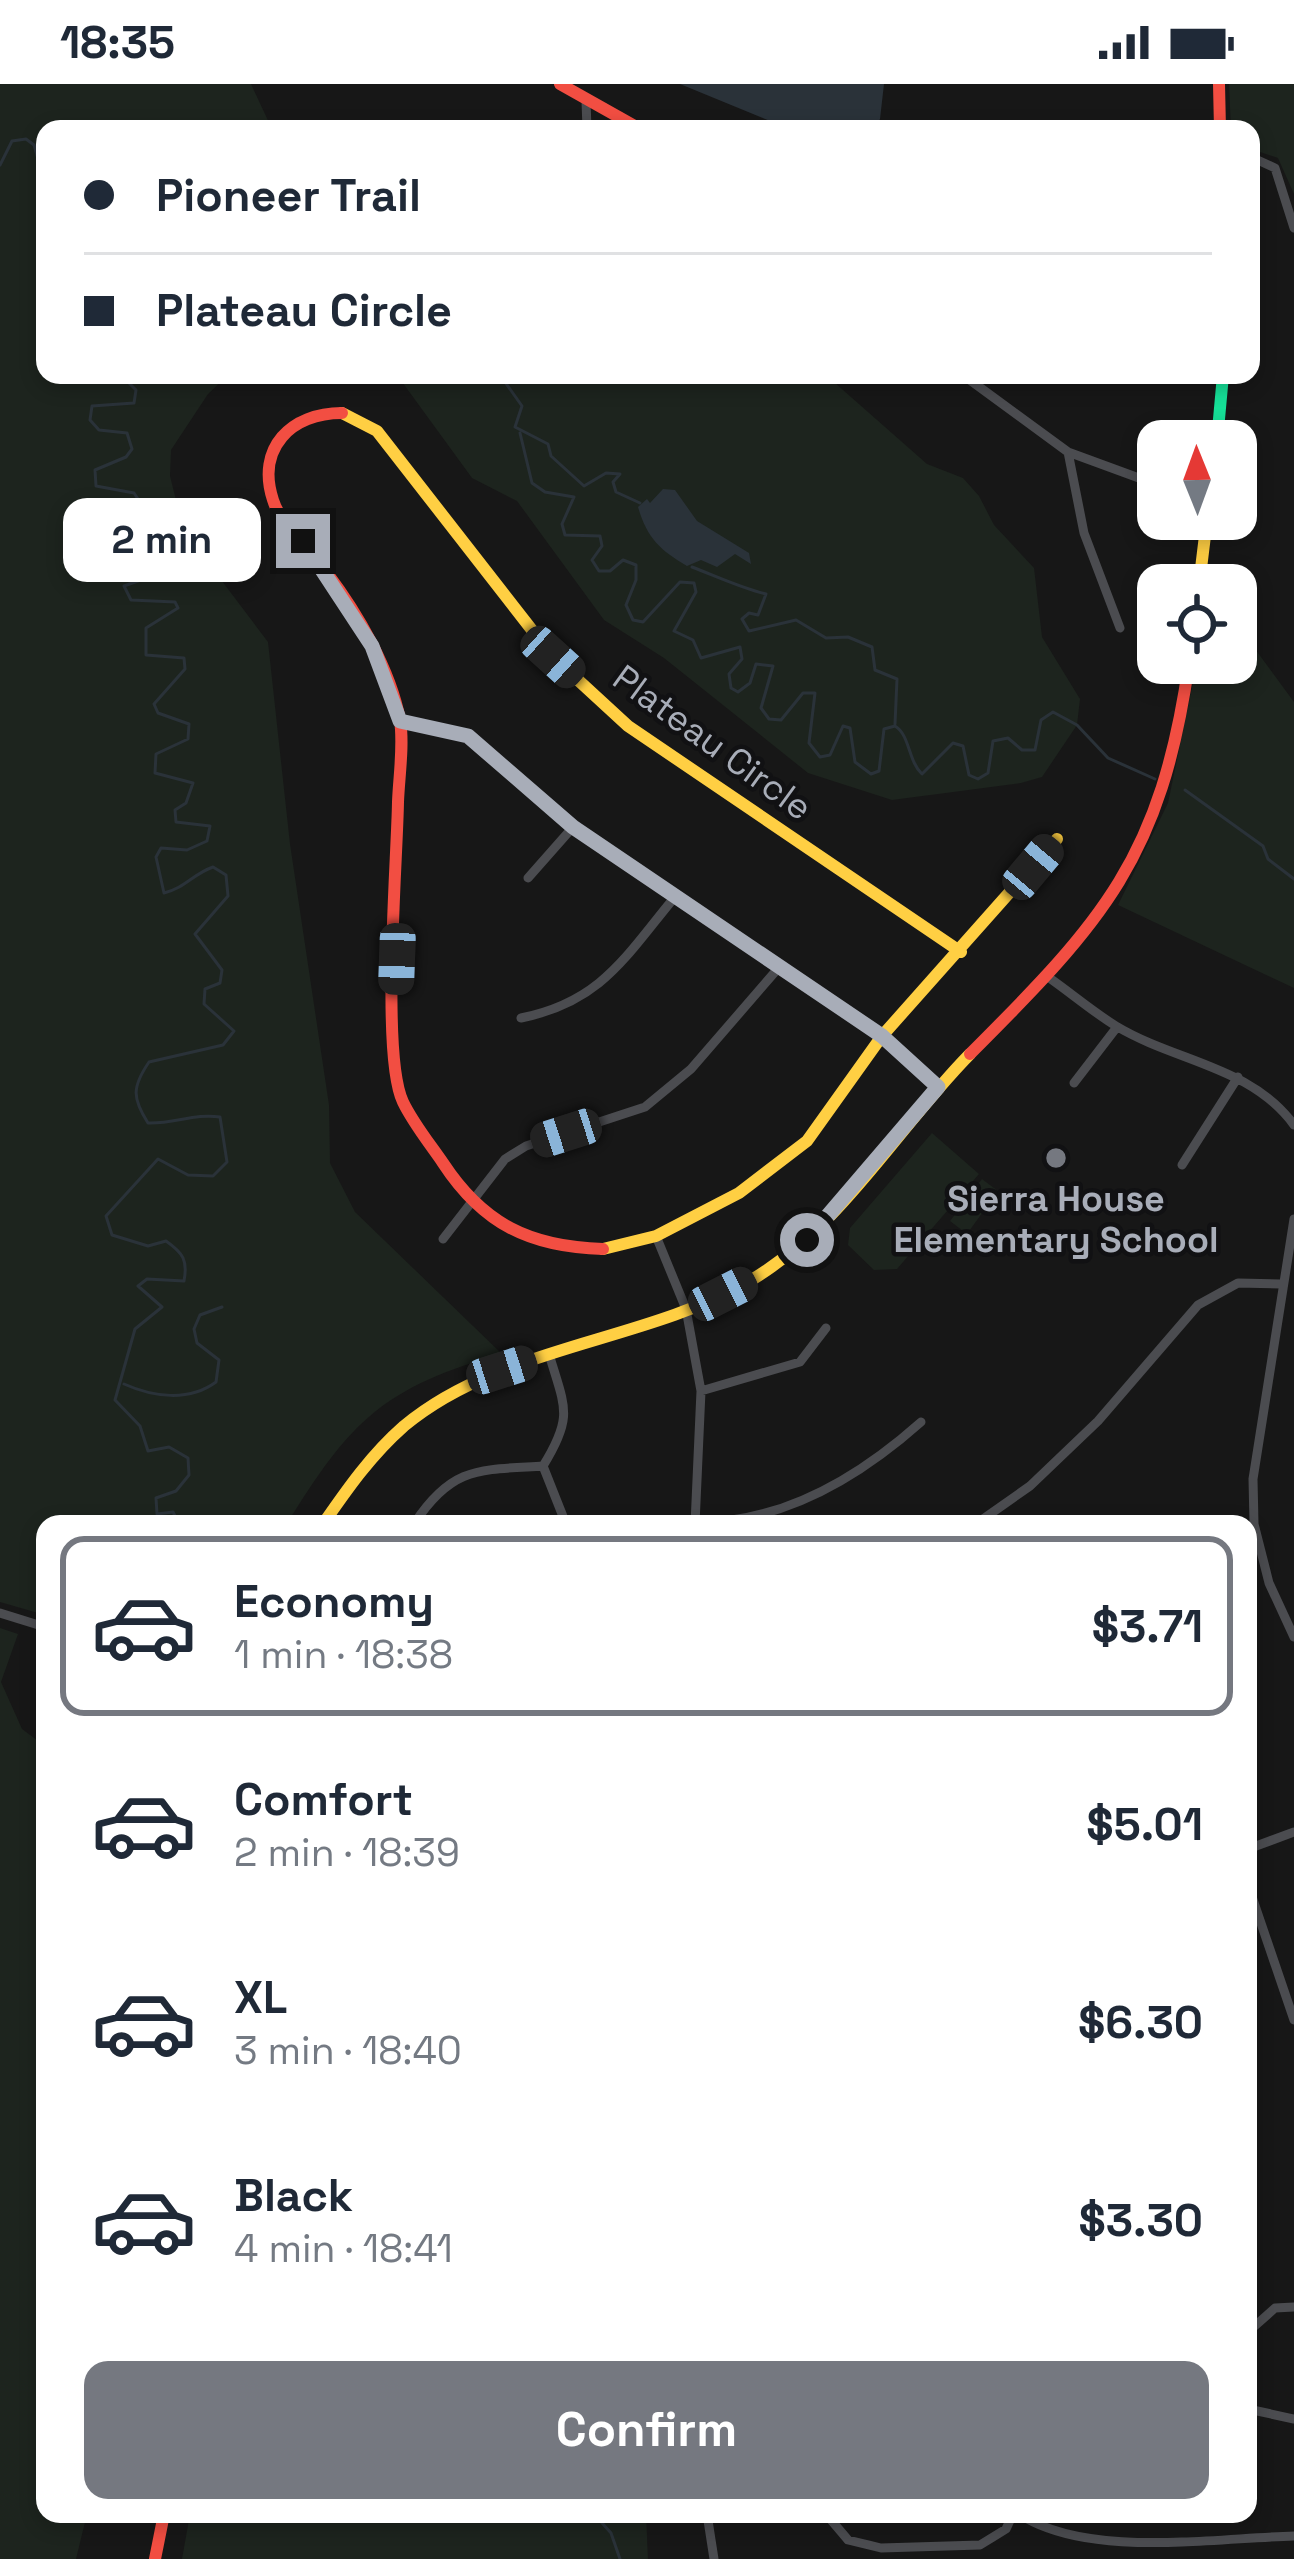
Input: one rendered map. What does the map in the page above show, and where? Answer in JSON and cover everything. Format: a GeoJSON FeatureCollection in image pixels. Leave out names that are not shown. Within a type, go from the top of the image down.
{"type":"FeatureCollection","features":[{"type":"Feature","properties":{"kind":"street"},"geometry":{"type":"LineString","coordinates":[[560,84],[623,120]]}},
{"type":"Feature","properties":{"kind":"street"},"geometry":{"type":"LineString","coordinates":[[1219,84],[1220,120]]}},
{"type":"Feature","properties":{"kind":"street"},"geometry":{"type":"LineString","coordinates":[[586,101],[587,120]]}},
{"type":"Feature","properties":{"kind":"street"},"geometry":{"type":"LineString","coordinates":[[1260,161],[1275,168],[1294,227]]}},
{"type":"Feature","properties":{"kind":"street"},"geometry":{"type":"LineString","coordinates":[[975,384],[1068,452],[1137,477]]}},
{"type":"Feature","properties":{"kind":"street"},"geometry":{"type":"LineString","coordinates":[[1219,420],[1222,384]]}},
{"type":"Feature","properties":{"kind":"street","name":"Plateau Circle"},"geometry":{"type":"LineString","coordinates":[[470,1204],[401,1100],[393,1028],[400,721],[372,646],[331,578],[274,505],[267,472],[275,442],[294,423],[316,413],[345,413],[377,430],[553,657],[628,726],[961,952]]}},
{"type":"Feature","properties":{"kind":"street"},"geometry":{"type":"LineString","coordinates":[[1068,452],[1084,533],[1120,628]]}},
{"type":"Feature","properties":{"kind":"street"},"geometry":{"type":"LineString","coordinates":[[329,1515],[365,1461],[412,1419],[478,1379],[686,1309],[746,1282],[807,1240],[938,1087],[1099,917],[1151,823],[1168,772],[1185,684]]}},
{"type":"Feature","properties":{"kind":"street"},"geometry":{"type":"LineString","coordinates":[[400,721],[468,736],[573,827],[882,1036],[938,1087]]}},
{"type":"Feature","properties":{"kind":"street"},"geometry":{"type":"LineString","coordinates":[[528,878],[573,827]]}},
{"type":"Feature","properties":{"kind":"street"},"geometry":{"type":"LineString","coordinates":[[470,1204],[504,1225],[566,1248],[604,1250],[656,1236],[739,1193],[807,1141],[882,1036],[1057,839]]}},
{"type":"Feature","properties":{"kind":"street"},"geometry":{"type":"LineString","coordinates":[[521,1018],[571,1005],[601,986],[674,898]]}},
{"type":"Feature","properties":{"kind":"street"},"geometry":{"type":"LineString","coordinates":[[443,1239],[505,1159],[526,1146],[645,1108],[691,1069],[782,965]]}},
{"type":"Feature","properties":{"kind":"street"},"geometry":{"type":"LineString","coordinates":[[1048,976],[1118,1027],[1238,1077],[1270,1096],[1294,1124]]}},
{"type":"Feature","properties":{"kind":"street"},"geometry":{"type":"LineString","coordinates":[[1073,1083],[1118,1027]]}},
{"type":"Feature","properties":{"kind":"street"},"geometry":{"type":"LineString","coordinates":[[1182,1165],[1238,1077]]}},
{"type":"Feature","properties":{"kind":"street"},"geometry":{"type":"LineString","coordinates":[[1251,1515],[1283,1268],[1294,1219]]}},
{"type":"Feature","properties":{"kind":"street"},"geometry":{"type":"LineString","coordinates":[[656,1236],[686,1309],[701,1390],[695,1515]]}},
{"type":"Feature","properties":{"kind":"street"},"geometry":{"type":"LineString","coordinates":[[1283,1268],[1294,1275]]}},
{"type":"Feature","properties":{"kind":"street"},"geometry":{"type":"LineString","coordinates":[[989,1515],[1030,1486],[1098,1421],[1198,1305],[1238,1283],[1281,1284]]}},
{"type":"Feature","properties":{"kind":"street"},"geometry":{"type":"LineString","coordinates":[[701,1390],[800,1362],[826,1328]]}},
{"type":"Feature","properties":{"kind":"street"},"geometry":{"type":"LineString","coordinates":[[543,1466],[565,1430],[549,1354]]}},
{"type":"Feature","properties":{"kind":"street"},"geometry":{"type":"LineString","coordinates":[[757,1515],[828,1490],[885,1454],[921,1422]]}},
{"type":"Feature","properties":{"kind":"street"},"geometry":{"type":"LineString","coordinates":[[421,1515],[449,1480],[475,1470],[543,1466]]}},
{"type":"Feature","properties":{"kind":"street"},"geometry":{"type":"LineString","coordinates":[[543,1466],[562,1515]]}},
{"type":"Feature","properties":{"kind":"street"},"geometry":{"type":"LineString","coordinates":[[1257,1544],[1294,1637]]}},
{"type":"Feature","properties":{"kind":"street"},"geometry":{"type":"LineString","coordinates":[[0,1613],[36,1624]]}},
{"type":"Feature","properties":{"kind":"street"},"geometry":{"type":"LineString","coordinates":[[1257,1846],[1294,1832]]}},
{"type":"Feature","properties":{"kind":"street"},"geometry":{"type":"LineString","coordinates":[[1257,1911],[1294,2020]]}},
{"type":"Feature","properties":{"kind":"street"},"geometry":{"type":"LineString","coordinates":[[1257,2324],[1275,2308],[1294,2307]]}},
{"type":"Feature","properties":{"kind":"street"},"geometry":{"type":"LineString","coordinates":[[1257,2411],[1294,2420]]}},
{"type":"Feature","properties":{"kind":"street"},"geometry":{"type":"LineString","coordinates":[[155,2559],[162,2523]]}},
{"type":"Feature","properties":{"kind":"street"},"geometry":{"type":"LineString","coordinates":[[708,2523],[714,2559]]}},
{"type":"Feature","properties":{"kind":"street"},"geometry":{"type":"LineString","coordinates":[[834,2523],[848,2540],[881,2548],[980,2545],[1010,2523]]}},
{"type":"Feature","properties":{"kind":"street"},"geometry":{"type":"LineString","coordinates":[[1037,2523],[1091,2539],[1294,2536]]}},
{"type":"Feature","properties":{"kind":"shaded area"},"geometry":{"type":"Polygon","coordinates":[[[0,84],[251,84],[268,120],[36,120],[36,384],[219,384],[171,450],[170,476],[178,508],[200,552],[268,642],[290,844],[329,1105],[330,1163],[355,1212],[502,1354],[427,1380],[374,1413],[331,1459],[292,1515],[36,1515],[36,1612],[0,1602],[0,84]]]}},
{"type":"Feature","properties":{"kind":"shaded area"},"geometry":{"type":"Polygon","coordinates":[[[680,84],[884,84],[879,120],[768,120],[680,84]]]}},
{"type":"Feature","properties":{"kind":"shaded area"},"geometry":{"type":"Polygon","coordinates":[[[1229,84],[1294,84],[1294,194],[1278,158],[1260,152],[1260,120],[1231,120],[1229,84]]]}},
{"type":"Feature","properties":{"kind":"shaded area"},"geometry":{"type":"Polygon","coordinates":[[[404,384],[836,384],[927,464],[963,478],[994,525],[1034,568],[1042,637],[1080,699],[1077,725],[1042,777],[1021,783],[892,800],[808,773],[664,658],[604,620],[517,501],[472,478],[404,384]]]}},
{"type":"Feature","properties":{"kind":"shaded area"},"geometry":{"type":"Polygon","coordinates":[[[663,489],[675,490],[697,521],[749,553],[751,564],[735,554],[717,567],[701,560],[687,566],[662,548],[650,535],[638,507],[647,499],[650,503],[663,489]]]}},
{"type":"Feature","properties":{"kind":"shaded area"},"geometry":{"type":"Polygon","coordinates":[[[1257,652],[1294,702],[1294,988],[1118,905],[1168,803],[1193,684],[1257,684],[1257,652]]]}},
{"type":"Feature","properties":{"kind":"shaded area"},"geometry":{"type":"Polygon","coordinates":[[[932,1133],[979,1174],[897,1269],[874,1270],[848,1245],[850,1228],[932,1133]]]}},
{"type":"Feature","properties":{"kind":"shaded area"},"geometry":{"type":"Polygon","coordinates":[[[982,1179],[998,1191],[967,1234],[950,1221],[982,1179]]]}},
{"type":"Feature","properties":{"kind":"shaded area"},"geometry":{"type":"Polygon","coordinates":[[[0,1628],[18,1634],[1,1682],[22,1729],[36,1739],[36,2523],[85,2523],[76,2559],[0,2559],[0,1628]]]}},
{"type":"Feature","properties":{"kind":"shaded area"},"geometry":{"type":"Polygon","coordinates":[[[188,2523],[646,2523],[648,2559],[182,2559],[188,2523]]]}},
{"type":"Feature","properties":{"kind":"waterway"},"geometry":{"type":"LineString","coordinates":[[0,165],[12,141],[26,139],[36,152]]}},
{"type":"Feature","properties":{"kind":"waterway"},"geometry":{"type":"LineString","coordinates":[[130,384],[136,390],[134,403],[92,406],[90,420],[99,430],[127,433],[132,449],[126,457],[95,470],[96,486],[134,493],[142,505],[126,534],[129,554],[164,562],[166,571],[124,586],[131,600],[175,602],[178,608],[146,628],[146,655],[184,658],[185,669],[154,704],[158,713],[189,724],[188,739],[156,754],[155,773],[193,783],[186,803],[175,810],[176,822],[210,826],[207,841],[187,850],[161,848],[156,857],[164,893],[213,867],[226,875],[228,896],[195,934],[222,970],[220,983],[205,989],[204,1004],[234,1031],[223,1045],[149,1062],[136,1092],[148,1123],[220,1117],[227,1162],[213,1176],[188,1175],[158,1159],[106,1216],[112,1235],[148,1246],[166,1241],[185,1262],[184,1281],[147,1279],[138,1286],[162,1307],[135,1329],[115,1400],[140,1426],[148,1451],[169,1447],[188,1458],[189,1475],[176,1491],[156,1498],[157,1514],[174,1515]]}},
{"type":"Feature","properties":{"kind":"waterway"},"geometry":{"type":"LineString","coordinates":[[506,384],[522,406],[515,427],[548,444],[551,456],[584,486],[606,473],[620,474],[613,482],[616,492],[640,503]]}},
{"type":"Feature","properties":{"kind":"waterway"},"geometry":{"type":"LineString","coordinates":[[520,433],[532,483],[545,492],[574,497],[562,524],[565,535],[600,536],[602,546],[592,560],[599,571],[610,571],[623,560],[636,565],[636,580],[626,605],[633,620],[643,622],[680,582],[694,583],[696,592],[674,631],[693,640],[701,658],[740,647],[742,659],[729,674],[731,688],[738,692],[750,683],[756,664],[773,666],[761,708],[769,719],[781,720],[803,693],[815,693],[809,743],[820,757],[830,755],[843,726],[850,728],[855,762],[871,774],[879,771],[884,729],[895,726],[922,774],[953,743],[963,746],[969,775],[978,779],[988,773],[993,741],[1008,738],[1022,750],[1035,750],[1041,720],[1053,712],[1077,725],[1108,758],[1155,779]]}},
{"type":"Feature","properties":{"kind":"waterway"},"geometry":{"type":"LineString","coordinates":[[692,567],[766,594],[758,615],[749,613],[742,619],[749,631],[796,620],[826,638],[848,637],[872,647],[875,670],[897,679],[895,724]]}},
{"type":"Feature","properties":{"kind":"waterway"},"geometry":{"type":"LineString","coordinates":[[1185,790],[1263,846],[1268,859],[1294,879]]}},
{"type":"Feature","properties":{"kind":"waterway"},"geometry":{"type":"LineString","coordinates":[[124,1384],[171,1395],[194,1393],[216,1382],[219,1360],[197,1343],[194,1329],[200,1315],[222,1307]]}},
{"type":"Feature","properties":{"kind":"waterway"},"geometry":{"type":"LineString","coordinates":[[602,2523],[620,2559]]}},
{"type":"Feature","properties":{"kind":"traffic: fast"},"geometry":{"type":"LineString","coordinates":[[1219,420],[1222,384]]}},
{"type":"Feature","properties":{"kind":"traffic: slow"},"geometry":{"type":"LineString","coordinates":[[342,413],[377,431],[553,657],[628,726],[961,952]]}},
{"type":"Feature","properties":{"kind":"traffic: slow"},"geometry":{"type":"LineString","coordinates":[[1202,564],[1204,540]]}},
{"type":"Feature","properties":{"kind":"traffic: slow"},"geometry":{"type":"LineString","coordinates":[[603,1249],[656,1236],[739,1193],[807,1141],[882,1036],[1057,839]]}},
{"type":"Feature","properties":{"kind":"traffic: slow"},"geometry":{"type":"LineString","coordinates":[[329,1515],[381,1448],[442,1399],[527,1361],[706,1302],[781,1260],[840,1206],[970,1054]]}},
{"type":"Feature","properties":{"kind":"traffic: jam"},"geometry":{"type":"LineString","coordinates":[[560,84],[624,120]]}},
{"type":"Feature","properties":{"kind":"traffic: jam"},"geometry":{"type":"LineString","coordinates":[[1219,84],[1220,120]]}},
{"type":"Feature","properties":{"kind":"traffic: jam"},"geometry":{"type":"LineString","coordinates":[[342,413],[307,419],[282,437],[269,464],[269,481],[283,519],[361,624],[389,681],[400,720],[391,1003],[396,1078],[403,1102],[458,1184],[492,1216],[531,1237],[603,1249]]}},
{"type":"Feature","properties":{"kind":"traffic: jam"},"geometry":{"type":"LineString","coordinates":[[970,1054],[1057,964],[1119,881],[1162,788],[1185,684]]}},
{"type":"Feature","properties":{"kind":"traffic: jam"},"geometry":{"type":"LineString","coordinates":[[155,2559],[162,2523]]}},
{"type":"Feature","properties":{"kind":"place","name":"Sierra House Elementary School"},"geometry":{"type":"Point","coordinates":[1056,1158]}},
{"type":"Feature","properties":{"kind":"route"},"geometry":{"type":"LineString","coordinates":[[303,541],[372,646],[400,721],[468,736],[573,827],[882,1036],[938,1087],[854,1191],[807,1240]]}}]}
